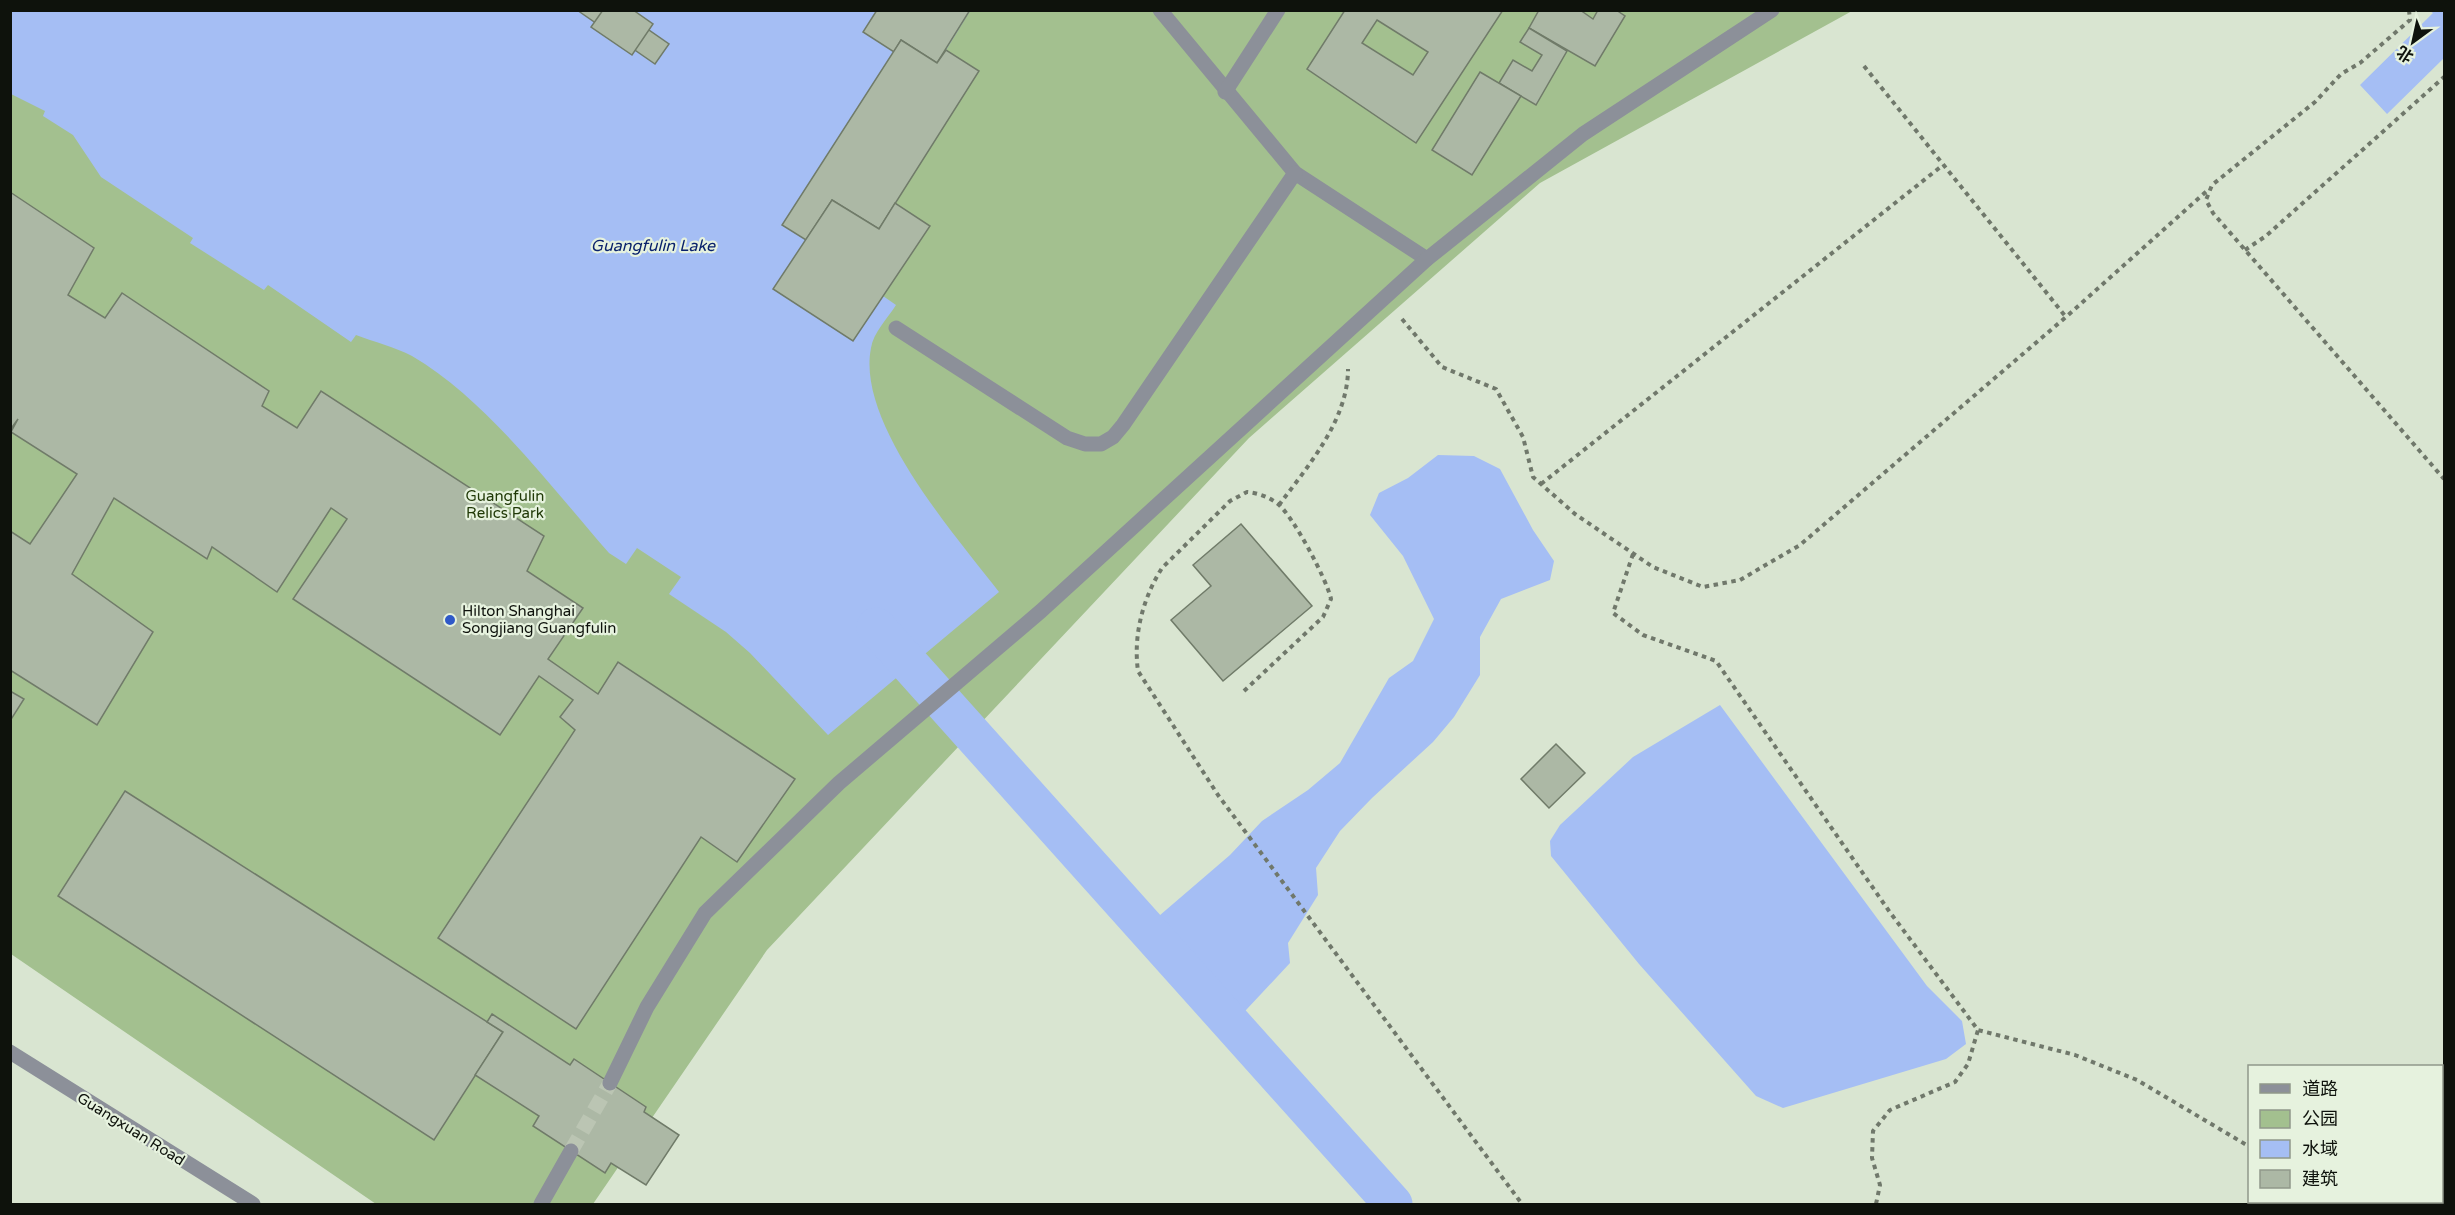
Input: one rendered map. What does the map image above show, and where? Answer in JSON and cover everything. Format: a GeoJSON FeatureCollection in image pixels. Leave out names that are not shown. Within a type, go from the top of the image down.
{"type":"FeatureCollection","features":[{"type":"Feature","properties":{"kind":"street"},"geometry":{"type":"LineString","coordinates":[[1160,10],[1294,174],[1426,259]]}},
{"type":"Feature","properties":{"kind":"street"},"geometry":{"type":"LineString","coordinates":[[1225,92],[1278,10]]}},
{"type":"Feature","properties":{"kind":"street"},"geometry":{"type":"LineString","coordinates":[[610,1083],[647,1006],[705,913],[838,783],[1041,610],[1426,259],[1583,134],[1772,10]]}},
{"type":"Feature","properties":{"kind":"street"},"geometry":{"type":"LineString","coordinates":[[896,328],[1049,429],[1085,444],[1101,444],[1113,437],[1124,425],[1294,174]]}},
{"type":"Feature","properties":{"kind":"street","name":"Guangxuan Road"},"geometry":{"type":"LineString","coordinates":[[10,1052],[253,1204]]}},
{"type":"Feature","properties":{"kind":"street"},"geometry":{"type":"LineString","coordinates":[[541,1204],[571,1151]]}},
{"type":"Feature","properties":{"kind":"path"},"geometry":{"type":"LineString","coordinates":[[1385,297],[1442,367],[1496,389],[1523,436],[1533,477],[1575,514],[1653,567],[1703,587],[1740,580],[1800,545],[2066,317],[2209,189],[2315,102],[2341,74],[2360,63],[2405,24],[2412,16],[2409,10]]}},
{"type":"Feature","properties":{"kind":"path"},"geometry":{"type":"LineString","coordinates":[[1863,66],[2066,317]]}},
{"type":"Feature","properties":{"kind":"path"},"geometry":{"type":"LineString","coordinates":[[2245,250],[2266,236],[2445,77]]}},
{"type":"Feature","properties":{"kind":"path"},"geometry":{"type":"LineString","coordinates":[[1541,484],[1943,165]]}},
{"type":"Feature","properties":{"kind":"path"},"geometry":{"type":"LineString","coordinates":[[2209,189],[2206,200],[2213,213],[2445,479]]}},
{"type":"Feature","properties":{"kind":"path"},"geometry":{"type":"LineString","coordinates":[[1279,505],[1308,467],[1340,408],[1348,377],[1343,335]]}},
{"type":"Feature","properties":{"kind":"path"},"geometry":{"type":"LineString","coordinates":[[1244,691],[1323,617],[1331,605],[1326,584],[1291,519],[1279,505],[1268,497],[1247,492],[1230,501],[1162,568],[1140,620],[1136,655],[1138,671],[1218,795],[1522,1204]]}},
{"type":"Feature","properties":{"kind":"path"},"geometry":{"type":"LineString","coordinates":[[1633,554],[1613,613],[1643,635],[1716,661],[1889,911],[1978,1030],[2075,1055],[2137,1080],[2248,1146]]}},
{"type":"Feature","properties":{"kind":"path"},"geometry":{"type":"LineString","coordinates":[[1876,1204],[1880,1185],[1872,1158],[1873,1131],[1890,1110],[1956,1082],[1968,1064],[1978,1030]]}},
{"type":"Feature","properties":{"kind":"green space","name":"Guangfulin Relics Park"},"geometry":{"type":"Polygon","coordinates":[[[11,11],[1852,11],[1540,183],[1249,438],[767,950],[593,1204],[376,1204],[11,954],[11,11]]]}},
{"type":"Feature","properties":{"kind":"water","name":"Guangfulin Lake"},"geometry":{"type":"Polygon","coordinates":[[[10,11],[970,11],[946,50],[979,71],[895,203],[930,226],[883,296],[896,305],[872,342],[870,378],[879,410],[913,477],[999,592],[828,735],[750,653],[726,632],[669,594],[681,577],[637,548],[626,564],[609,553],[517,446],[492,420],[440,374],[412,356],[392,347],[356,335],[351,342],[268,285],[264,290],[190,243],[193,238],[101,177],[73,135],[43,116],[45,111],[11,94],[10,11]]]}},
{"type":"Feature","properties":{"kind":"water"},"geometry":{"type":"Polygon","coordinates":[[[2430,11],[2444,11],[2444,58],[2387,114],[2360,85],[2433,13],[2430,11]]]}},
{"type":"Feature","properties":{"kind":"water"},"geometry":{"type":"Polygon","coordinates":[[[1438,455],[1474,456],[1500,469],[1533,530],[1554,561],[1550,580],[1501,599],[1480,637],[1480,675],[1454,717],[1433,742],[1340,831],[1316,868],[1318,895],[1288,943],[1290,963],[1232,1025],[1145,928],[1230,855],[1262,821],[1308,790],[1340,763],[1389,678],[1413,661],[1434,619],[1403,556],[1370,515],[1379,493],[1408,478],[1438,455]]]}},
{"type":"Feature","properties":{"kind":"water"},"geometry":{"type":"Polygon","coordinates":[[[1720,705],[1927,986],[1962,1021],[1966,1044],[1946,1059],[1783,1108],[1756,1096],[1639,964],[1551,856],[1550,841],[1560,825],[1633,757],[1720,705]]]}},
{"type":"Feature","properties":{"kind":"building"},"geometry":{"type":"Polygon","coordinates":[[[577,10],[620,10],[669,44],[655,64],[577,10]]]}},
{"type":"Feature","properties":{"kind":"building"},"geometry":{"type":"Polygon","coordinates":[[[603,10],[633,10],[653,24],[632,55],[591,27],[603,10]]]}},
{"type":"Feature","properties":{"kind":"building"},"geometry":{"type":"Polygon","coordinates":[[[877,10],[970,10],[937,63],[901,40],[894,52],[863,32],[877,10]]]}},
{"type":"Feature","properties":{"kind":"building"},"geometry":{"type":"Polygon","coordinates":[[[1345,10],[1503,10],[1416,143],[1307,69],[1345,10]],[[1377,20],[1362,43],[1413,75],[1428,52],[1377,20]]]}},
{"type":"Feature","properties":{"kind":"building"},"geometry":{"type":"Polygon","coordinates":[[[1539,10],[1580,10],[1593,19],[1598,10],[1616,10],[1625,16],[1595,66],[1529,28],[1539,10]]]}},
{"type":"Feature","properties":{"kind":"building"},"geometry":{"type":"Polygon","coordinates":[[[1529,28],[1567,51],[1536,105],[1499,83],[1513,60],[1532,71],[1542,55],[1520,42],[1529,28]]]}},
{"type":"Feature","properties":{"kind":"building"},"geometry":{"type":"Polygon","coordinates":[[[901,40],[937,63],[946,50],[979,71],[879,229],[832,200],[806,240],[782,225],[901,40]]]}},
{"type":"Feature","properties":{"kind":"building"},"geometry":{"type":"Polygon","coordinates":[[[1480,72],[1521,96],[1472,175],[1432,150],[1480,72]]]}},
{"type":"Feature","properties":{"kind":"building","name":"Hilton Shanghai Songjiang Guangfulin"},"geometry":{"type":"Polygon","coordinates":[[[10,192],[94,248],[68,295],[105,318],[122,293],[269,391],[262,406],[297,428],[321,391],[544,536],[527,571],[583,608],[548,659],[598,694],[618,662],[795,779],[737,862],[701,837],[576,1029],[438,938],[575,730],[560,717],[573,700],[539,676],[500,735],[293,599],[347,519],[331,508],[277,592],[212,547],[207,559],[114,498],[72,574],[153,632],[97,725],[10,670],[10,531],[30,544],[77,474],[11,432],[18,419],[10,430],[10,192]]]}},
{"type":"Feature","properties":{"kind":"building"},"geometry":{"type":"Polygon","coordinates":[[[832,200],[879,229],[895,203],[930,226],[853,341],[773,289],[832,200]]]}},
{"type":"Feature","properties":{"kind":"building"},"geometry":{"type":"Polygon","coordinates":[[[1241,524],[1312,606],[1223,681],[1171,620],[1211,586],[1193,565],[1241,524]]]}},
{"type":"Feature","properties":{"kind":"building"},"geometry":{"type":"Polygon","coordinates":[[[10,691],[24,699],[10,721],[10,691]]]}},
{"type":"Feature","properties":{"kind":"building"},"geometry":{"type":"Polygon","coordinates":[[[1556,744],[1585,773],[1549,808],[1521,779],[1556,744]]]}},
{"type":"Feature","properties":{"kind":"building"},"geometry":{"type":"Polygon","coordinates":[[[125,791],[503,1032],[434,1140],[58,896],[125,791]]]}},
{"type":"Feature","properties":{"kind":"building"},"geometry":{"type":"Polygon","coordinates":[[[492,1014],[570,1065],[574,1059],[646,1107],[644,1112],[679,1135],[646,1185],[611,1163],[605,1173],[533,1126],[539,1116],[475,1075],[503,1032],[487,1022],[492,1014]]]}},
{"type":"Feature","properties":{"kind":"waterway"},"geometry":{"type":"LineString","coordinates":[[876,627],[1393,1204]]}},
{"type":"Feature","properties":{"kind":"tunnel"},"geometry":{"type":"LineString","coordinates":[[571,1151],[610,1083]]}},
{"type":"Feature","properties":{"kind":"place","name":"Hilton Shanghai Songjiang Guangfulin"},"geometry":{"type":"Point","coordinates":[450,620]}}]}
